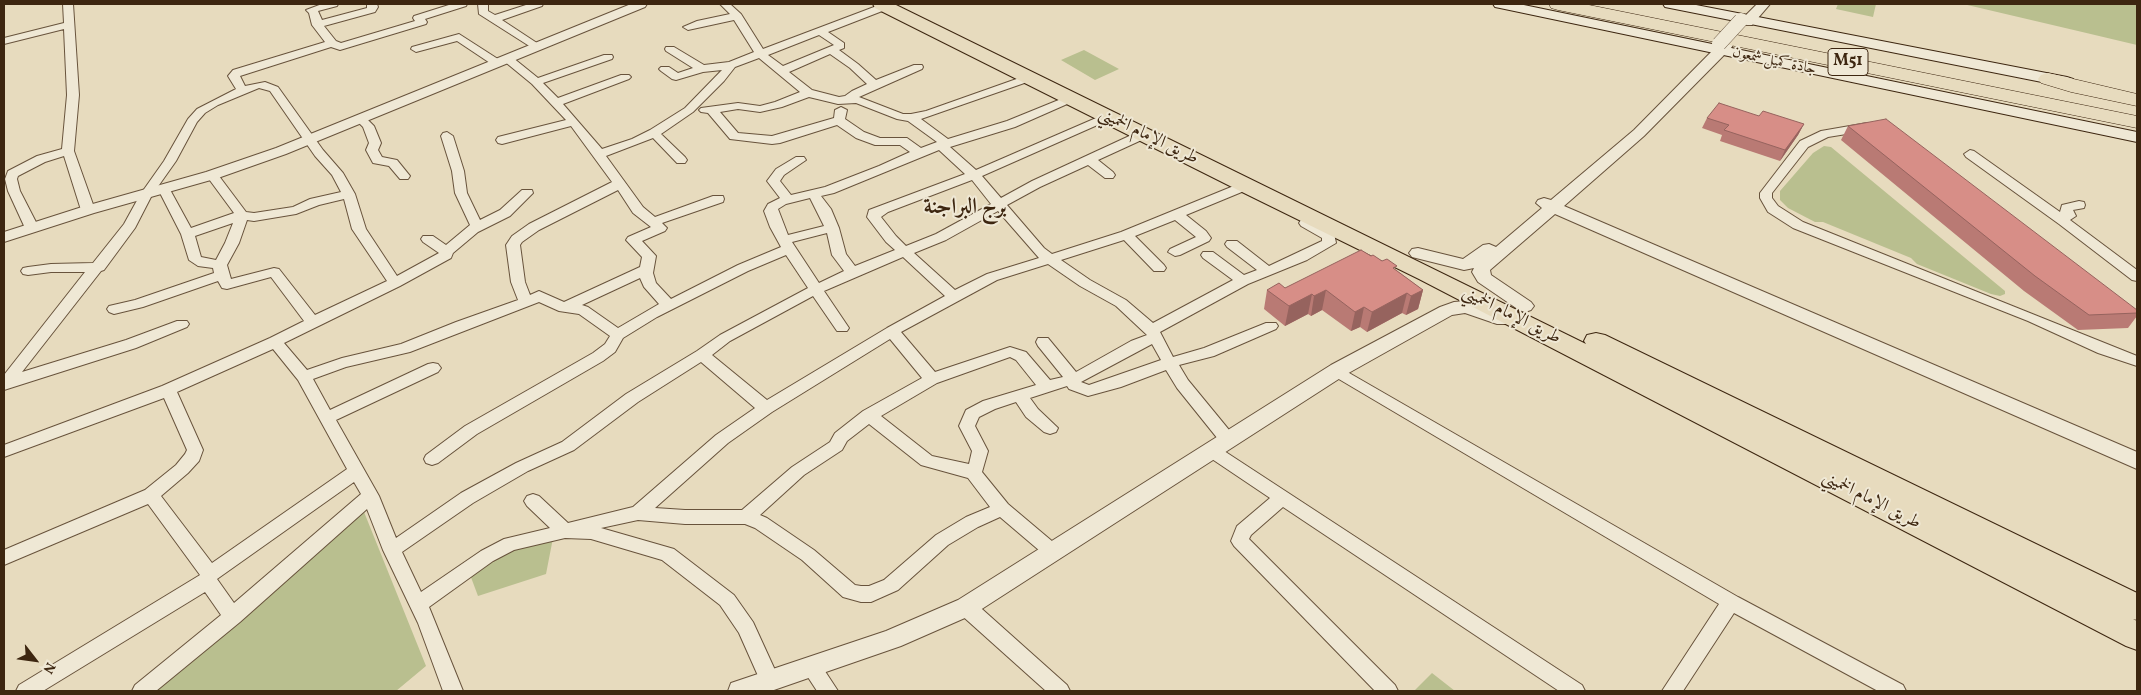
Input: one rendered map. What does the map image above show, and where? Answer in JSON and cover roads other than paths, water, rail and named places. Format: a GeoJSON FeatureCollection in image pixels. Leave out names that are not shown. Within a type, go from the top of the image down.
{"type":"FeatureCollection","features":[{"type":"Feature","properties":{"kind":"highway","name":"طريق الإمام الخميني"},"geometry":{"type":"LineString","coordinates":[[915,4],[1031,73],[1070,99],[1283,204],[1422,264]]}},
{"type":"Feature","properties":{"kind":"highway","name":"جادة كميل شمعون"},"geometry":{"type":"LineString","coordinates":[[1558,4],[2137,122]]}},
{"type":"Feature","properties":{"kind":"highway","name":"جادة كميل شمعون"},"geometry":{"type":"LineString","coordinates":[[1613,4],[2137,111]]}},
{"type":"Feature","properties":{"kind":"highway","name":"طريق الإمام الخميني"},"geometry":{"type":"LineString","coordinates":[[884,5],[999,54]]}},
{"type":"Feature","properties":{"kind":"highway","name":"طريق الإمام الخميني"},"geometry":{"type":"LineString","coordinates":[[1031,73],[1520,312],[2137,607]]}},
{"type":"Feature","properties":{"kind":"highway"},"geometry":{"type":"LineString","coordinates":[[2048,79],[2071,86],[2137,100]]}},
{"type":"Feature","properties":{"kind":"highway"},"geometry":{"type":"LineString","coordinates":[[2040,102],[2137,126]]}},
{"type":"Feature","properties":{"kind":"highway","name":"طريق الإمام الخميني"},"geometry":{"type":"LineString","coordinates":[[1520,312],[2137,636]]}},
{"type":"Feature","properties":{"kind":"main road","name":"جادة كميل شمعون"},"geometry":{"type":"LineString","coordinates":[[1500,4],[1720,47],[2137,137]]}},
{"type":"Feature","properties":{"kind":"main road"},"geometry":{"type":"LineString","coordinates":[[1670,4],[2137,96]]}},
{"type":"Feature","properties":{"kind":"street"},"geometry":{"type":"LineString","coordinates":[[68,4],[73,95],[68,151],[88,210]]}},
{"type":"Feature","properties":{"kind":"street"},"geometry":{"type":"LineString","coordinates":[[333,4],[311,7],[318,25],[332,43],[340,47],[422,22],[418,18],[462,4]]}},
{"type":"Feature","properties":{"kind":"street"},"geometry":{"type":"LineString","coordinates":[[318,25],[370,10],[373,7],[372,4]]}},
{"type":"Feature","properties":{"kind":"street"},"geometry":{"type":"LineString","coordinates":[[483,4],[483,12],[538,47]]}},
{"type":"Feature","properties":{"kind":"street"},"geometry":{"type":"LineString","coordinates":[[494,18],[538,4]]}},
{"type":"Feature","properties":{"kind":"street"},"geometry":{"type":"LineString","coordinates":[[4,238],[88,210],[212,175],[311,140],[538,47],[637,4]]}},
{"type":"Feature","properties":{"kind":"street"},"geometry":{"type":"LineString","coordinates":[[725,4],[737,16],[760,53],[808,94]]}},
{"type":"Feature","properties":{"kind":"street"},"geometry":{"type":"LineString","coordinates":[[1745,20],[1755,4]]}},
{"type":"Feature","properties":{"kind":"street"},"geometry":{"type":"LineString","coordinates":[[1422,264],[1469,264],[1548,205],[1639,133],[1745,20],[1764,4]]}},
{"type":"Feature","properties":{"kind":"street"},"geometry":{"type":"LineString","coordinates":[[665,69],[676,77],[702,69],[731,64],[884,5]]}},
{"type":"Feature","properties":{"kind":"street"},"geometry":{"type":"LineString","coordinates":[[688,27],[737,16]]}},
{"type":"Feature","properties":{"kind":"street"},"geometry":{"type":"LineString","coordinates":[[4,41],[68,25]]}},
{"type":"Feature","properties":{"kind":"street"},"geometry":{"type":"LineString","coordinates":[[781,71],[841,45],[820,31]]}},
{"type":"Feature","properties":{"kind":"street"},"geometry":{"type":"LineString","coordinates":[[416,49],[458,37],[503,61],[536,82],[574,122],[638,210],[660,228],[634,240],[649,256],[646,269],[649,284],[669,306]]}},
{"type":"Feature","properties":{"kind":"street"},"geometry":{"type":"LineString","coordinates":[[242,90],[234,76],[237,72],[332,43]]}},
{"type":"Feature","properties":{"kind":"street"},"geometry":{"type":"LineString","coordinates":[[670,50],[702,69]]}},
{"type":"Feature","properties":{"kind":"street"},"geometry":{"type":"LineString","coordinates":[[831,50],[854,66],[875,85]]}},
{"type":"Feature","properties":{"kind":"street"},"geometry":{"type":"LineString","coordinates":[[536,82],[608,56]]}},
{"type":"Feature","properties":{"kind":"street"},"geometry":{"type":"LineString","coordinates":[[599,154],[636,142],[654,133],[689,110],[720,79],[731,64]]}},
{"type":"Feature","properties":{"kind":"street"},"geometry":{"type":"LineString","coordinates":[[839,120],[843,100],[918,68]]}},
{"type":"Feature","properties":{"kind":"street"},"geometry":{"type":"LineString","coordinates":[[689,110],[712,110],[738,106],[751,109],[767,107],[808,94],[843,100],[863,101],[901,117],[911,118],[976,98],[1031,73]]}},
{"type":"Feature","properties":{"kind":"street"},"geometry":{"type":"LineString","coordinates":[[555,103],[625,77]]}},
{"type":"Feature","properties":{"kind":"street"},"geometry":{"type":"LineString","coordinates":[[4,384],[99,267],[130,225],[146,195],[170,161],[192,121],[201,111],[242,90],[265,85],[274,89],[319,153],[337,173],[349,194],[358,229],[395,283]]}},
{"type":"Feature","properties":{"kind":"street"},"geometry":{"type":"LineString","coordinates":[[842,328],[794,257],[777,227],[771,211],[782,201],[814,194],[883,169],[919,152],[1011,124],[1070,99]]}},
{"type":"Feature","properties":{"kind":"street"},"geometry":{"type":"LineString","coordinates":[[712,110],[734,136],[772,140],[839,120]]}},
{"type":"Feature","properties":{"kind":"street"},"geometry":{"type":"LineString","coordinates":[[954,297],[891,239],[874,217],[874,213],[974,175],[1107,117]]}},
{"type":"Feature","properties":{"kind":"street"},"geometry":{"type":"LineString","coordinates":[[911,118],[928,128],[974,175],[1031,243],[1051,260],[1085,283],[1126,306],[1154,333],[1169,363],[1220,446],[1282,498],[1575,691]]}},
{"type":"Feature","properties":{"kind":"street"},"geometry":{"type":"LineString","coordinates":[[361,120],[368,126],[375,143],[372,150],[377,160],[393,163],[404,176]]}},
{"type":"Feature","properties":{"kind":"street"},"geometry":{"type":"LineString","coordinates":[[839,120],[865,137],[883,142],[906,141],[919,152]]}},
{"type":"Feature","properties":{"kind":"street"},"geometry":{"type":"LineString","coordinates":[[502,140],[574,122]]}},
{"type":"Feature","properties":{"kind":"street"},"geometry":{"type":"LineString","coordinates":[[1878,126],[1836,131],[1809,140],[1799,148],[1768,189],[1766,198],[1768,204],[1780,215],[1798,225],[2033,318],[2103,349],[2137,361]]}},
{"type":"Feature","properties":{"kind":"street"},"geometry":{"type":"LineString","coordinates":[[654,133],[681,160]]}},
{"type":"Feature","properties":{"kind":"street"},"geometry":{"type":"LineString","coordinates":[[392,550],[467,498],[568,446],[632,398],[702,355],[725,338],[784,305],[853,272],[940,237],[1036,184],[1142,135]]}},
{"type":"Feature","properties":{"kind":"street"},"geometry":{"type":"LineString","coordinates":[[446,136],[458,171],[460,193],[477,227]]}},
{"type":"Feature","properties":{"kind":"street"},"geometry":{"type":"LineString","coordinates":[[32,228],[8,175],[41,159],[68,151]]}},
{"type":"Feature","properties":{"kind":"street"},"geometry":{"type":"LineString","coordinates":[[1970,154],[2137,264]]}},
{"type":"Feature","properties":{"kind":"street"},"geometry":{"type":"LineString","coordinates":[[788,199],[773,181],[780,172],[800,160]]}},
{"type":"Feature","properties":{"kind":"street"},"geometry":{"type":"LineString","coordinates":[[1090,160],[1109,175]]}},
{"type":"Feature","properties":{"kind":"street"},"geometry":{"type":"LineString","coordinates":[[212,175],[242,215]]}},
{"type":"Feature","properties":{"kind":"street"},"geometry":{"type":"LineString","coordinates":[[2023,182],[2137,276]]}},
{"type":"Feature","properties":{"kind":"street"},"geometry":{"type":"LineString","coordinates":[[526,302],[518,282],[513,244],[534,227],[619,184]]}},
{"type":"Feature","properties":{"kind":"street"},"geometry":{"type":"LineString","coordinates":[[638,513],[722,439],[766,408],[892,331],[954,297],[992,277],[1126,235],[1245,186]]}},
{"type":"Feature","properties":{"kind":"street"},"geometry":{"type":"LineString","coordinates":[[164,189],[188,234],[196,260],[221,270]]}},
{"type":"Feature","properties":{"kind":"street"},"geometry":{"type":"LineString","coordinates":[[4,451],[168,390],[275,342],[395,283],[446,255],[446,252],[462,237],[505,213],[527,193]]}},
{"type":"Feature","properties":{"kind":"street"},"geometry":{"type":"LineString","coordinates":[[188,234],[242,215],[254,217],[296,210],[315,202],[349,194]]}},
{"type":"Feature","properties":{"kind":"street"},"geometry":{"type":"LineString","coordinates":[[814,194],[824,209],[832,228],[839,255],[853,272]]}},
{"type":"Feature","properties":{"kind":"street"},"geometry":{"type":"LineString","coordinates":[[653,222],[718,199]]}},
{"type":"Feature","properties":{"kind":"street"},"geometry":{"type":"LineString","coordinates":[[969,471],[976,468],[980,451],[967,426],[974,411],[1046,386],[1073,379],[1136,345],[1243,281],[1302,257],[1325,246],[1330,241],[1329,236],[1292,214],[1283,204]]}},
{"type":"Feature","properties":{"kind":"street"},"geometry":{"type":"LineString","coordinates":[[1520,312],[1484,278],[1482,270],[1548,205]]}},
{"type":"Feature","properties":{"kind":"street"},"geometry":{"type":"LineString","coordinates":[[1548,205],[1897,355],[2137,461]]}},
{"type":"Feature","properties":{"kind":"street"},"geometry":{"type":"LineString","coordinates":[[2069,219],[2066,212],[2067,208],[2079,205]]}},
{"type":"Feature","properties":{"kind":"street"},"geometry":{"type":"LineString","coordinates":[[1175,252],[1204,238],[1176,214]]}},
{"type":"Feature","properties":{"kind":"street"},"geometry":{"type":"LineString","coordinates":[[242,215],[221,270],[227,285],[274,272],[313,322]]}},
{"type":"Feature","properties":{"kind":"street"},"geometry":{"type":"LineString","coordinates":[[432,459],[472,430],[610,348],[618,335],[788,244],[832,228]]}},
{"type":"Feature","properties":{"kind":"street"},"geometry":{"type":"LineString","coordinates":[[1126,235],[1159,268]]}},
{"type":"Feature","properties":{"kind":"street"},"geometry":{"type":"LineString","coordinates":[[428,239],[446,252]]}},
{"type":"Feature","properties":{"kind":"street"},"geometry":{"type":"LineString","coordinates":[[1232,244],[1268,272]]}},
{"type":"Feature","properties":{"kind":"street"},"geometry":{"type":"LineString","coordinates":[[1208,255],[1243,281]]}},
{"type":"Feature","properties":{"kind":"street"},"geometry":{"type":"LineString","coordinates":[[1422,264],[1444,289],[1450,305]]}},
{"type":"Feature","properties":{"kind":"street"},"geometry":{"type":"LineString","coordinates":[[28,271],[51,268],[99,267]]}},
{"type":"Feature","properties":{"kind":"street"},"geometry":{"type":"LineString","coordinates":[[564,308],[646,269]]}},
{"type":"Feature","properties":{"kind":"street"},"geometry":{"type":"LineString","coordinates":[[114,309],[138,304],[221,270]]}},
{"type":"Feature","properties":{"kind":"street"},"geometry":{"type":"LineString","coordinates":[[304,377],[347,361],[404,348],[539,296],[564,308],[586,312],[618,335]]}},
{"type":"Feature","properties":{"kind":"street"},"geometry":{"type":"LineString","coordinates":[[740,691],[894,639],[966,607],[1337,371],[1450,305],[1473,308],[1497,318],[1520,312]]}},
{"type":"Feature","properties":{"kind":"street"},"geometry":{"type":"LineString","coordinates":[[4,384],[131,344],[182,324]]}},
{"type":"Feature","properties":{"kind":"street"},"geometry":{"type":"LineString","coordinates":[[1043,342],[1073,379],[1076,387],[1084,390],[1093,390],[1169,363],[1209,352],[1271,326]]}},
{"type":"Feature","properties":{"kind":"street"},"geometry":{"type":"LineString","coordinates":[[892,331],[932,379]]}},
{"type":"Feature","properties":{"kind":"street"},"geometry":{"type":"LineString","coordinates":[[275,342],[304,377],[358,471],[418,604],[453,691]]}},
{"type":"Feature","properties":{"kind":"street"},"geometry":{"type":"LineString","coordinates":[[746,517],[798,471],[836,446],[842,436],[869,415],[932,379],[1010,352],[1021,356],[1046,386]]}},
{"type":"Feature","properties":{"kind":"street"},"geometry":{"type":"LineString","coordinates":[[702,355],[766,408]]}},
{"type":"Feature","properties":{"kind":"street"},"geometry":{"type":"LineString","coordinates":[[328,418],[433,368]]}},
{"type":"Feature","properties":{"kind":"street"},"geometry":{"type":"LineString","coordinates":[[1337,371],[1870,685],[1896,691]]}},
{"type":"Feature","properties":{"kind":"street"},"geometry":{"type":"LineString","coordinates":[[4,558],[151,495],[182,469],[193,457],[195,450],[168,390]]}},
{"type":"Feature","properties":{"kind":"street"},"geometry":{"type":"LineString","coordinates":[[1021,395],[1024,403],[1032,413],[1050,428]]}},
{"type":"Feature","properties":{"kind":"street"},"geometry":{"type":"LineString","coordinates":[[869,415],[927,461],[969,471],[978,476],[1002,509],[1054,552]]}},
{"type":"Feature","properties":{"kind":"street"},"geometry":{"type":"LineString","coordinates":[[26,691],[208,578],[358,471]]}},
{"type":"Feature","properties":{"kind":"street"},"geometry":{"type":"LineString","coordinates":[[151,495],[233,616]]}},
{"type":"Feature","properties":{"kind":"street"},"geometry":{"type":"LineString","coordinates":[[142,691],[233,616],[370,496]]}},
{"type":"Feature","properties":{"kind":"street"},"geometry":{"type":"LineString","coordinates":[[1282,498],[1243,531],[1240,541],[1388,691]]}},
{"type":"Feature","properties":{"kind":"street"},"geometry":{"type":"LineString","coordinates":[[533,501],[565,531],[591,532],[668,554],[695,574],[727,600],[746,628],[770,681]]}},
{"type":"Feature","properties":{"kind":"street"},"geometry":{"type":"LineString","coordinates":[[418,604],[487,556],[510,544],[618,516],[638,513],[685,517],[746,517],[761,523],[808,555],[850,592],[871,594],[891,585],[942,540],[972,522],[1002,509]]}},
{"type":"Feature","properties":{"kind":"street"},"geometry":{"type":"LineString","coordinates":[[1672,691],[1731,602]]}},
{"type":"Feature","properties":{"kind":"street"},"geometry":{"type":"LineString","coordinates":[[966,607],[1060,691]]}},
{"type":"Feature","properties":{"kind":"street"},"geometry":{"type":"LineString","coordinates":[[812,668],[828,691]]}},
{"type":"Feature","properties":{"kind":"district","name":"برج البراجنة"},"geometry":{"type":"Point","coordinates":[965,209]}}]}
